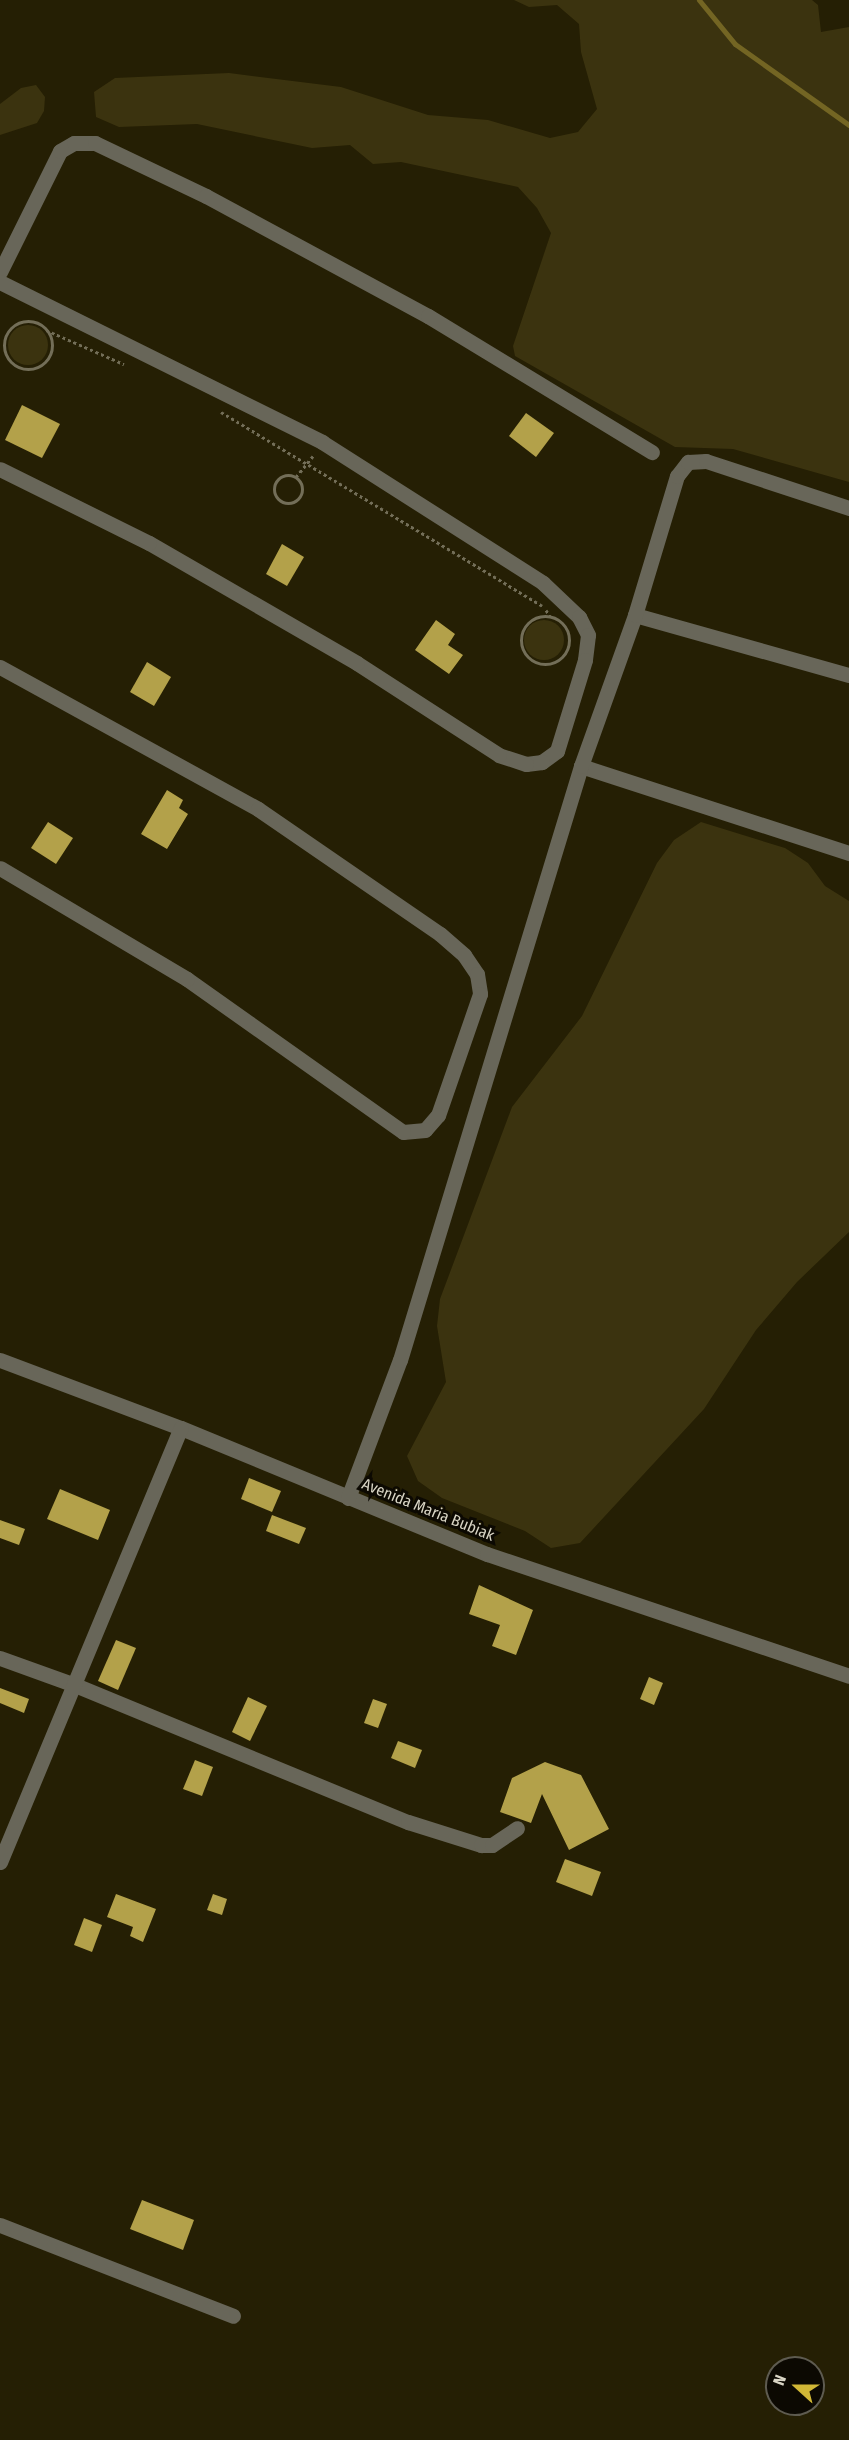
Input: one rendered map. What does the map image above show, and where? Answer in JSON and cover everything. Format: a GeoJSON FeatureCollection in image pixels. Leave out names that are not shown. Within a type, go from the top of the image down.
{"type":"FeatureCollection","features":[{"type":"Feature","properties":{"kind":"street"},"geometry":{"type":"LineString","coordinates":[[0,272],[60,151],[74,143],[95,143],[206,196],[428,316],[652,452]]}},
{"type":"Feature","properties":{"kind":"street"},"geometry":{"type":"LineString","coordinates":[[0,282],[322,442],[543,583],[579,617],[588,635],[585,660],[557,750],[542,762],[511,761],[357,663],[149,543],[0,469]]}},
{"type":"Feature","properties":{"kind":"street"},"geometry":{"type":"LineString","coordinates":[[348,1498],[400,1360],[581,766],[634,615],[677,476],[688,462],[706,461],[849,508]]}},
{"type":"Feature","properties":{"kind":"street"},"geometry":{"type":"LineString","coordinates":[[634,615],[849,675]]}},
{"type":"Feature","properties":{"kind":"street"},"geometry":{"type":"LineString","coordinates":[[0,667],[258,809],[441,934],[464,955],[477,974],[480,994],[438,1115],[425,1130],[403,1132],[187,979],[0,868]]}},
{"type":"Feature","properties":{"kind":"street"},"geometry":{"type":"LineString","coordinates":[[581,766],[849,853]]}},
{"type":"Feature","properties":{"kind":"street","name":"Avenida Maria Bubiak"},"geometry":{"type":"LineString","coordinates":[[0,1360],[181,1428],[487,1554],[849,1676]]}},
{"type":"Feature","properties":{"kind":"street"},"geometry":{"type":"LineString","coordinates":[[0,1862],[181,1428]]}},
{"type":"Feature","properties":{"kind":"street"},"geometry":{"type":"LineString","coordinates":[[0,1658],[75,1685],[408,1822],[481,1845],[492,1845],[517,1828]]}},
{"type":"Feature","properties":{"kind":"street"},"geometry":{"type":"LineString","coordinates":[[0,2225],[233,2316]]}},
{"type":"Feature","properties":{"kind":"path"},"geometry":{"type":"LineString","coordinates":[[46,330],[52,350],[45,363],[24,370],[10,362],[3,348],[12,327],[33,321],[46,330],[134,369]]}},
{"type":"Feature","properties":{"kind":"path"},"geometry":{"type":"LineString","coordinates":[[215,408],[308,462],[545,608],[550,616],[563,624],[568,645],[556,662],[541,665],[522,651],[521,635],[528,622],[550,616]]}},
{"type":"Feature","properties":{"kind":"path"},"geometry":{"type":"LineString","coordinates":[[296,477],[302,494],[293,503],[280,501],[274,491],[278,479],[296,477],[308,462]]}},
{"type":"Feature","properties":{"kind":"shaded area"},"geometry":{"type":"Polygon","coordinates":[[[514,0],[812,0],[818,5],[821,32],[849,27],[849,482],[733,449],[675,447],[515,356],[513,346],[551,233],[537,208],[518,187],[401,162],[373,164],[350,145],[312,148],[197,124],[119,127],[96,117],[94,92],[115,78],[229,73],[341,87],[428,115],[488,120],[550,138],[578,132],[597,109],[581,52],[579,24],[557,5],[529,7],[514,0]]]}},
{"type":"Feature","properties":{"kind":"shaded area"},"geometry":{"type":"Polygon","coordinates":[[[36,85],[45,97],[44,111],[37,123],[0,135],[0,104],[21,88],[36,85]]]}},
{"type":"Feature","properties":{"kind":"shaded area"},"geometry":{"type":"Polygon","coordinates":[[[28,325],[36,326],[42,331],[47,337],[47,353],[42,359],[36,364],[28,365],[20,364],[14,359],[9,353],[8,345],[9,337],[14,331],[20,326],[28,325]]]}},
{"type":"Feature","properties":{"kind":"shaded area"},"geometry":{"type":"Polygon","coordinates":[[[544,620],[552,621],[558,626],[563,632],[563,648],[558,654],[552,659],[544,660],[536,659],[530,654],[525,648],[524,640],[525,632],[530,626],[536,621],[544,620]]]}},
{"type":"Feature","properties":{"kind":"shaded area"},"geometry":{"type":"Polygon","coordinates":[[[701,822],[785,848],[808,863],[825,886],[849,901],[849,1232],[797,1282],[756,1330],[704,1409],[580,1543],[551,1548],[525,1531],[442,1498],[418,1481],[407,1456],[446,1382],[437,1326],[440,1299],[512,1107],[582,1016],[657,863],[674,840],[701,822]]]}},
{"type":"Feature","properties":{"kind":"building"},"geometry":{"type":"Polygon","coordinates":[[[22,405],[60,424],[42,458],[5,440],[22,405]]]}},
{"type":"Feature","properties":{"kind":"building"},"geometry":{"type":"Polygon","coordinates":[[[526,413],[554,433],[536,457],[509,436],[526,413]]]}},
{"type":"Feature","properties":{"kind":"building"},"geometry":{"type":"Polygon","coordinates":[[[282,544],[304,557],[287,586],[266,574],[282,544]]]}},
{"type":"Feature","properties":{"kind":"building"},"geometry":{"type":"Polygon","coordinates":[[[436,620],[455,634],[448,645],[463,655],[449,674],[415,650],[436,620]]]}},
{"type":"Feature","properties":{"kind":"building"},"geometry":{"type":"Polygon","coordinates":[[[147,662],[171,677],[154,706],[130,692],[147,662]]]}},
{"type":"Feature","properties":{"kind":"building"},"geometry":{"type":"Polygon","coordinates":[[[167,790],[183,800],[179,808],[188,814],[167,849],[141,834],[167,790]]]}},
{"type":"Feature","properties":{"kind":"building"},"geometry":{"type":"Polygon","coordinates":[[[48,822],[73,838],[56,864],[31,848],[48,822]]]}},
{"type":"Feature","properties":{"kind":"building"},"geometry":{"type":"Polygon","coordinates":[[[249,1478],[281,1491],[272,1512],[241,1499],[249,1478]]]}},
{"type":"Feature","properties":{"kind":"building"},"geometry":{"type":"Polygon","coordinates":[[[60,1489],[110,1510],[98,1540],[47,1519],[60,1489]]]}},
{"type":"Feature","properties":{"kind":"building"},"geometry":{"type":"Polygon","coordinates":[[[272,1515],[306,1528],[299,1544],[266,1531],[272,1515]]]}},
{"type":"Feature","properties":{"kind":"building"},"geometry":{"type":"Polygon","coordinates":[[[0,1520],[25,1529],[19,1545],[0,1538],[0,1520]]]}},
{"type":"Feature","properties":{"kind":"building"},"geometry":{"type":"Polygon","coordinates":[[[479,1585],[533,1610],[516,1655],[492,1646],[500,1625],[469,1614],[479,1585]]]}},
{"type":"Feature","properties":{"kind":"building"},"geometry":{"type":"Polygon","coordinates":[[[116,1640],[136,1648],[118,1690],[98,1681],[116,1640]]]}},
{"type":"Feature","properties":{"kind":"building"},"geometry":{"type":"Polygon","coordinates":[[[649,1677],[663,1683],[654,1705],[640,1699],[649,1677]]]}},
{"type":"Feature","properties":{"kind":"building"},"geometry":{"type":"Polygon","coordinates":[[[0,1688],[29,1699],[24,1713],[0,1703],[0,1688]]]}},
{"type":"Feature","properties":{"kind":"building"},"geometry":{"type":"Polygon","coordinates":[[[248,1697],[267,1706],[250,1741],[232,1732],[248,1697]]]}},
{"type":"Feature","properties":{"kind":"building"},"geometry":{"type":"Polygon","coordinates":[[[373,1699],[387,1704],[378,1728],[364,1723],[373,1699]]]}},
{"type":"Feature","properties":{"kind":"building"},"geometry":{"type":"Polygon","coordinates":[[[398,1741],[422,1750],[415,1768],[391,1758],[398,1741]]]}},
{"type":"Feature","properties":{"kind":"building"},"geometry":{"type":"Polygon","coordinates":[[[195,1760],[213,1767],[202,1796],[183,1789],[195,1760]]]}},
{"type":"Feature","properties":{"kind":"building"},"geometry":{"type":"Polygon","coordinates":[[[545,1762],[581,1775],[609,1829],[569,1850],[542,1794],[531,1823],[500,1812],[512,1778],[545,1762]]]}},
{"type":"Feature","properties":{"kind":"building"},"geometry":{"type":"Polygon","coordinates":[[[565,1859],[601,1872],[592,1896],[556,1882],[565,1859]]]}},
{"type":"Feature","properties":{"kind":"building"},"geometry":{"type":"Polygon","coordinates":[[[116,1894],[156,1909],[143,1942],[130,1936],[133,1927],[107,1917],[116,1894]]]}},
{"type":"Feature","properties":{"kind":"building"},"geometry":{"type":"Polygon","coordinates":[[[213,1894],[227,1899],[222,1915],[207,1910],[213,1894]]]}},
{"type":"Feature","properties":{"kind":"building"},"geometry":{"type":"Polygon","coordinates":[[[84,1918],[102,1925],[92,1952],[74,1945],[84,1918]]]}},
{"type":"Feature","properties":{"kind":"building"},"geometry":{"type":"Polygon","coordinates":[[[142,2200],[194,2220],[183,2250],[130,2229],[142,2200]]]}},
{"type":"Feature","properties":{"kind":"waterway"},"geometry":{"type":"LineString","coordinates":[[699,0],[735,44],[849,125]]}}]}
